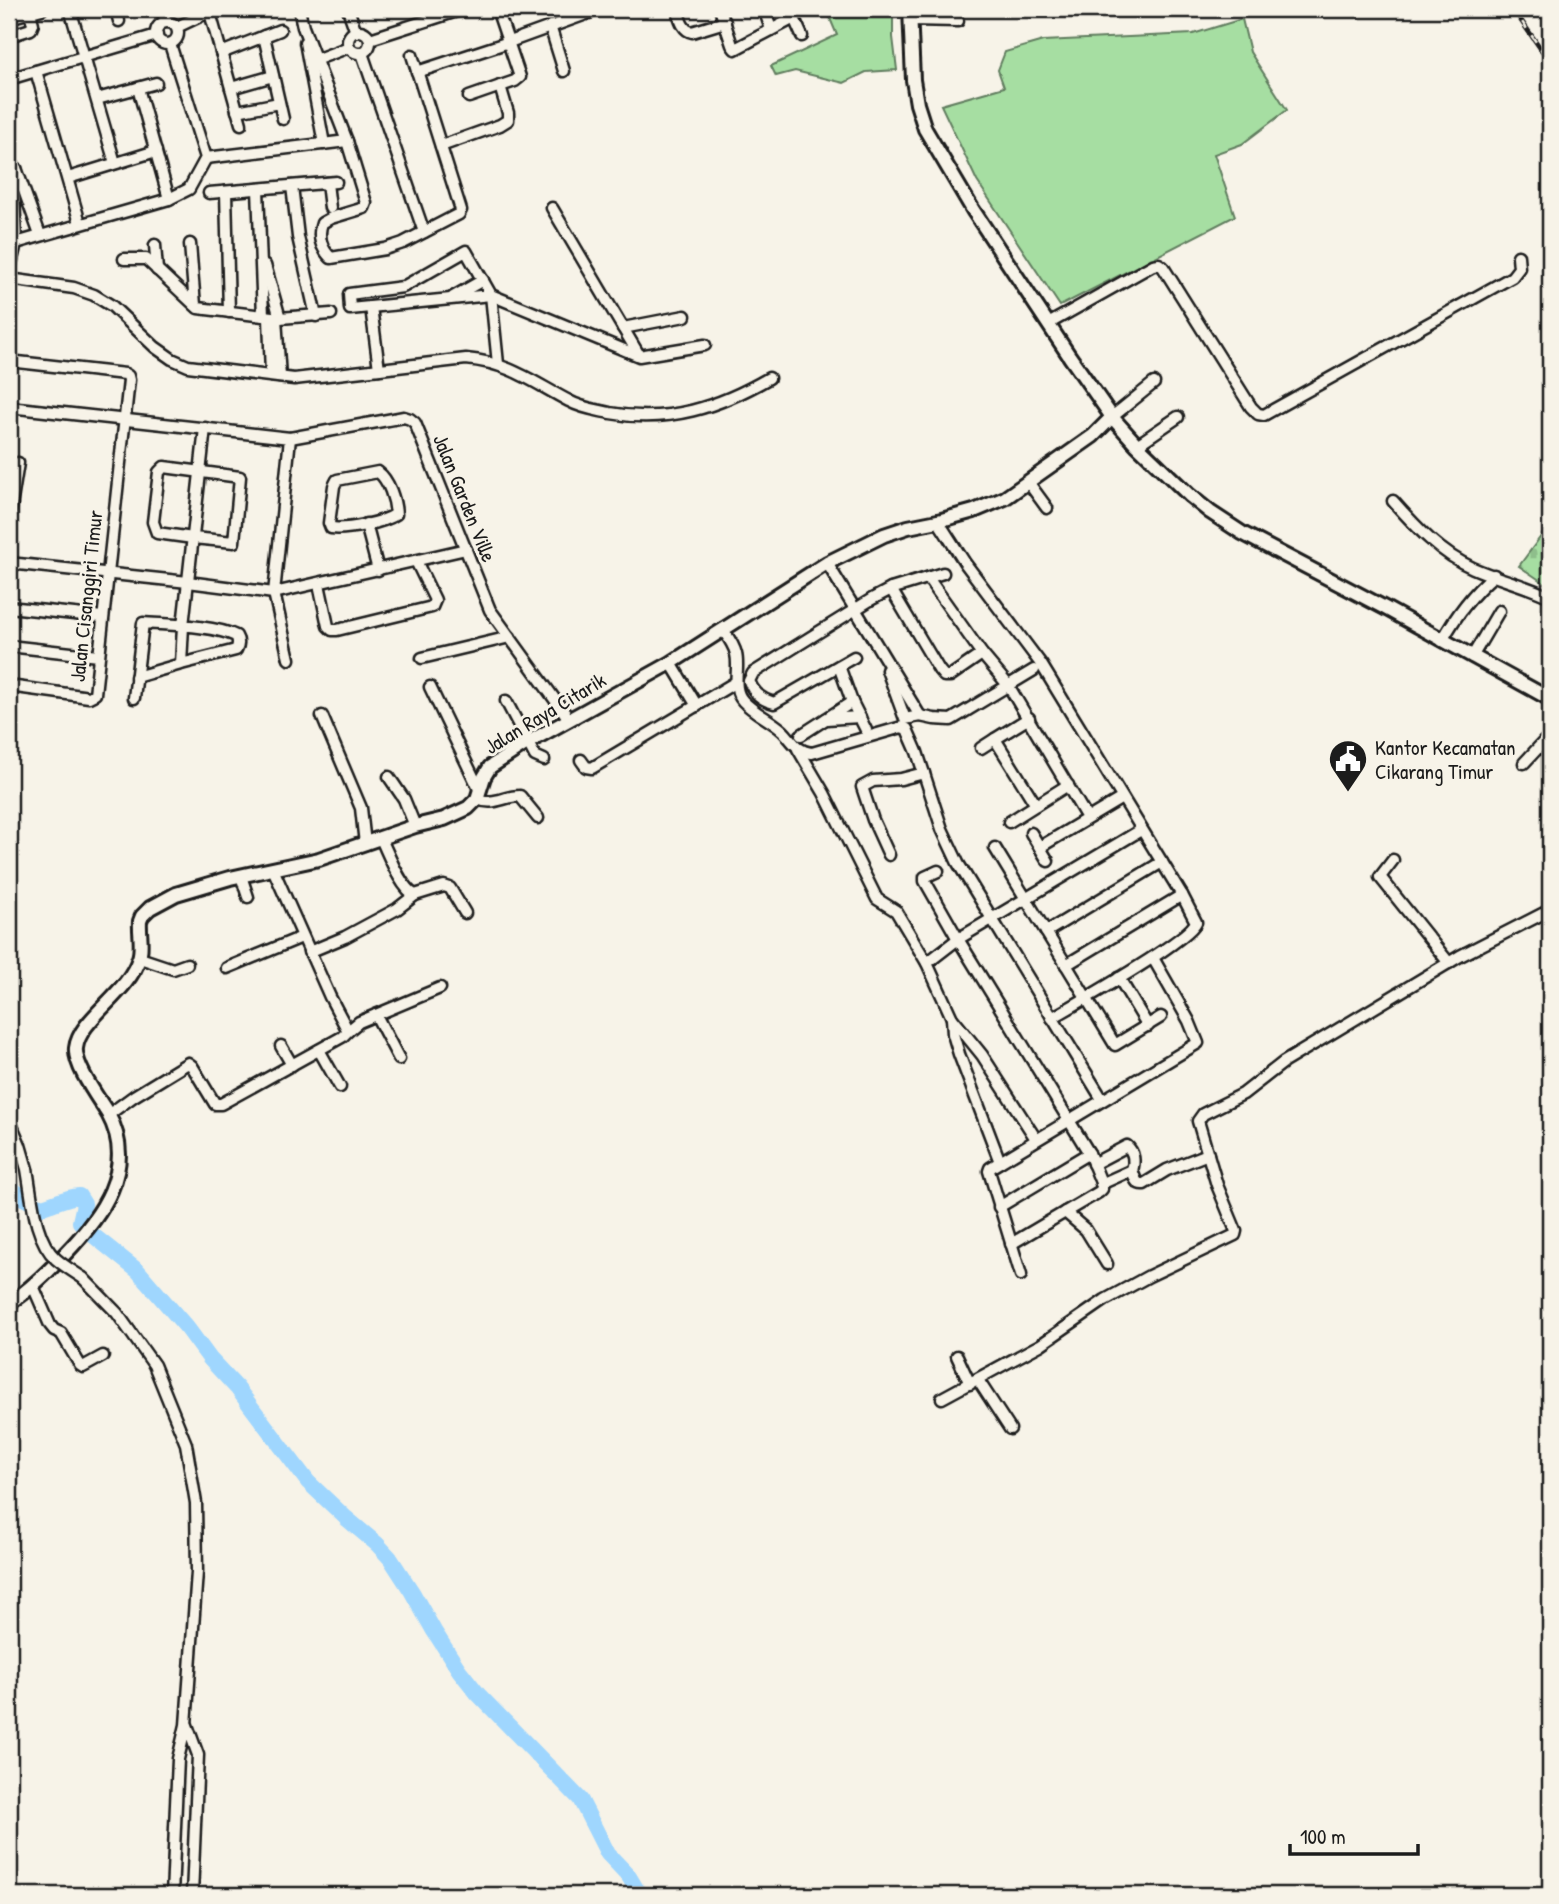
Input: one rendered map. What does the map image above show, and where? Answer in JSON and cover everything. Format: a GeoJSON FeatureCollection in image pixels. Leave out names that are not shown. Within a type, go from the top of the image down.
{"type":"FeatureCollection","features":[{"type":"Feature","properties":{"kind":"street"},"geometry":{"type":"LineString","coordinates":[[9,18],[42,9]]}},
{"type":"Feature","properties":{"kind":"street"},"geometry":{"type":"LineString","coordinates":[[70,9],[116,163]]}},
{"type":"Feature","properties":{"kind":"street"},"geometry":{"type":"LineString","coordinates":[[116,9],[119,20]]}},
{"type":"Feature","properties":{"kind":"street"},"geometry":{"type":"LineString","coordinates":[[162,9],[166,22]]}},
{"type":"Feature","properties":{"kind":"street"},"geometry":{"type":"LineString","coordinates":[[299,9],[324,144]]}},
{"type":"Feature","properties":{"kind":"street"},"geometry":{"type":"LineString","coordinates":[[348,9],[356,32]]}},
{"type":"Feature","properties":{"kind":"street"},"geometry":{"type":"LineString","coordinates":[[370,39],[463,9]]}},
{"type":"Feature","properties":{"kind":"street"},"geometry":{"type":"LineString","coordinates":[[469,97],[520,77],[497,9]]}},
{"type":"Feature","properties":{"kind":"street"},"geometry":{"type":"LineString","coordinates":[[417,72],[600,9]]}},
{"type":"Feature","properties":{"kind":"street"},"geometry":{"type":"LineString","coordinates":[[677,9],[684,28],[688,31],[725,22]]}},
{"type":"Feature","properties":{"kind":"street"},"geometry":{"type":"LineString","coordinates":[[720,9],[735,49],[792,14],[802,36]]}},
{"type":"Feature","properties":{"kind":"street"},"geometry":{"type":"LineString","coordinates":[[764,9],[771,29]]}},
{"type":"Feature","properties":{"kind":"street"},"geometry":{"type":"LineString","coordinates":[[177,27],[211,10],[241,124]]}},
{"type":"Feature","properties":{"kind":"street"},"geometry":{"type":"LineString","coordinates":[[9,36],[31,29],[33,24],[30,12]]}},
{"type":"Feature","properties":{"kind":"street"},"geometry":{"type":"LineString","coordinates":[[958,20],[910,14],[915,95],[925,129],[973,210],[1112,417],[1189,495],[1226,523],[1549,696]]}},
{"type":"Feature","properties":{"kind":"street"},"geometry":{"type":"LineString","coordinates":[[166,22],[177,27],[178,32],[176,40],[170,44],[164,44],[157,35],[160,24],[166,22]]}},
{"type":"Feature","properties":{"kind":"street"},"geometry":{"type":"LineString","coordinates":[[550,26],[564,71]]}},
{"type":"Feature","properties":{"kind":"street"},"geometry":{"type":"LineString","coordinates":[[303,27],[347,141],[366,203],[364,208],[322,223],[319,232],[321,243],[331,258],[385,249],[403,243],[459,214],[461,210],[412,55]]}},
{"type":"Feature","properties":{"kind":"street"},"geometry":{"type":"LineString","coordinates":[[221,53],[280,30]]}},
{"type":"Feature","properties":{"kind":"street"},"geometry":{"type":"LineString","coordinates":[[356,32],[364,32],[370,39],[369,48],[362,53],[349,47],[350,36],[356,32]]}},
{"type":"Feature","properties":{"kind":"street"},"geometry":{"type":"LineString","coordinates":[[9,79],[157,35]]}},
{"type":"Feature","properties":{"kind":"street"},"geometry":{"type":"LineString","coordinates":[[264,36],[283,119]]}},
{"type":"Feature","properties":{"kind":"street"},"geometry":{"type":"LineString","coordinates":[[16,243],[169,199],[189,189],[206,158],[170,44]]}},
{"type":"Feature","properties":{"kind":"street"},"geometry":{"type":"LineString","coordinates":[[315,60],[349,47]]}},
{"type":"Feature","properties":{"kind":"street"},"geometry":{"type":"LineString","coordinates":[[362,53],[424,232]]}},
{"type":"Feature","properties":{"kind":"street"},"geometry":{"type":"LineString","coordinates":[[36,71],[80,223]]}},
{"type":"Feature","properties":{"kind":"street"},"geometry":{"type":"LineString","coordinates":[[231,88],[273,76]]}},
{"type":"Feature","properties":{"kind":"street"},"geometry":{"type":"LineString","coordinates":[[97,99],[156,83]]}},
{"type":"Feature","properties":{"kind":"street"},"geometry":{"type":"LineString","coordinates":[[441,146],[508,120],[500,86]]}},
{"type":"Feature","properties":{"kind":"street"},"geometry":{"type":"LineString","coordinates":[[138,88],[169,199]]}},
{"type":"Feature","properties":{"kind":"street"},"geometry":{"type":"LineString","coordinates":[[237,111],[279,103]]}},
{"type":"Feature","properties":{"kind":"street"},"geometry":{"type":"LineString","coordinates":[[206,158],[347,141]]}},
{"type":"Feature","properties":{"kind":"street"},"geometry":{"type":"LineString","coordinates":[[68,178],[156,150]]}},
{"type":"Feature","properties":{"kind":"street"},"geometry":{"type":"LineString","coordinates":[[9,273],[16,243],[15,168],[18,169],[40,235]]}},
{"type":"Feature","properties":{"kind":"street"},"geometry":{"type":"LineString","coordinates":[[209,193],[332,182],[330,208]]}},
{"type":"Feature","properties":{"kind":"street"},"geometry":{"type":"LineString","coordinates":[[292,186],[298,237],[316,316]]}},
{"type":"Feature","properties":{"kind":"street"},"geometry":{"type":"LineString","coordinates":[[258,189],[261,249],[272,317],[276,377]]}},
{"type":"Feature","properties":{"kind":"street"},"geometry":{"type":"LineString","coordinates":[[226,192],[229,312]]}},
{"type":"Feature","properties":{"kind":"street"},"geometry":{"type":"LineString","coordinates":[[552,208],[639,356]]}},
{"type":"Feature","properties":{"kind":"street"},"geometry":{"type":"LineString","coordinates":[[155,244],[157,270]]}},
{"type":"Feature","properties":{"kind":"street"},"geometry":{"type":"LineString","coordinates":[[190,244],[195,305]]}},
{"type":"Feature","properties":{"kind":"street"},"geometry":{"type":"LineString","coordinates":[[261,249],[272,317]]}},
{"type":"Feature","properties":{"kind":"street"},"geometry":{"type":"LineString","coordinates":[[498,363],[491,295],[466,251],[403,287],[349,294],[351,309],[491,295],[639,356],[705,345]]}},
{"type":"Feature","properties":{"kind":"street"},"geometry":{"type":"LineString","coordinates":[[1048,324],[1159,264],[1251,407],[1258,414],[1264,415],[1512,277],[1519,268],[1518,256]]}},
{"type":"Feature","properties":{"kind":"street"},"geometry":{"type":"LineString","coordinates":[[124,259],[146,259],[198,309],[272,317],[331,314]]}},
{"type":"Feature","properties":{"kind":"street"},"geometry":{"type":"LineString","coordinates":[[9,279],[74,288],[94,295],[112,306],[172,359],[188,366],[294,379],[466,359],[498,363],[572,403],[625,416],[655,417],[686,413],[720,403],[769,378]]}},
{"type":"Feature","properties":{"kind":"street"},"geometry":{"type":"LineString","coordinates":[[449,299],[482,280]]}},
{"type":"Feature","properties":{"kind":"street"},"geometry":{"type":"LineString","coordinates":[[371,307],[379,369]]}},
{"type":"Feature","properties":{"kind":"street"},"geometry":{"type":"LineString","coordinates":[[623,328],[685,316]]}},
{"type":"Feature","properties":{"kind":"street","name":"Jalan Cisanggiri Timur"},"geometry":{"type":"LineString","coordinates":[[9,361],[125,374],[129,380],[95,691],[93,696],[10,684]]}},
{"type":"Feature","properties":{"kind":"street"},"geometry":{"type":"LineString","coordinates":[[1112,417],[1154,383]]}},
{"type":"Feature","properties":{"kind":"street","name":"Jalan Garden Ville"},"geometry":{"type":"LineString","coordinates":[[9,407],[290,438],[404,417],[410,419],[415,423],[490,610],[569,719]]}},
{"type":"Feature","properties":{"kind":"street","name":"Jalan Raya Citarik"},"geometry":{"type":"LineString","coordinates":[[140,958],[140,921],[150,908],[176,894],[319,859],[455,815],[468,808],[479,795],[490,767],[527,743],[671,663],[827,563],[884,535],[974,512],[1005,498],[1093,436],[1112,417]]}},
{"type":"Feature","properties":{"kind":"street"},"geometry":{"type":"LineString","coordinates":[[1138,445],[1178,417]]}},
{"type":"Feature","properties":{"kind":"street"},"geometry":{"type":"LineString","coordinates":[[181,664],[205,428]]}},
{"type":"Feature","properties":{"kind":"street"},"geometry":{"type":"LineString","coordinates":[[289,659],[274,593],[290,438]]}},
{"type":"Feature","properties":{"kind":"street"},"geometry":{"type":"LineString","coordinates":[[9,519],[18,463]]}},
{"type":"Feature","properties":{"kind":"street"},"geometry":{"type":"LineString","coordinates":[[162,468],[200,470],[240,477],[232,543],[193,538],[157,533],[153,526],[159,472],[162,468]]}},
{"type":"Feature","properties":{"kind":"street"},"geometry":{"type":"LineString","coordinates":[[378,472],[383,475],[396,506],[396,514],[366,524],[331,528],[329,523],[334,486],[341,478],[378,472]]}},
{"type":"Feature","properties":{"kind":"street"},"geometry":{"type":"LineString","coordinates":[[1028,482],[1047,508]]}},
{"type":"Feature","properties":{"kind":"street"},"geometry":{"type":"LineString","coordinates":[[1393,501],[1447,554],[1473,568],[1550,597]]}},
{"type":"Feature","properties":{"kind":"street"},"geometry":{"type":"LineString","coordinates":[[938,522],[965,564],[1041,664],[1196,922],[1195,926],[1153,958],[1052,1018]]}},
{"type":"Feature","properties":{"kind":"street"},"geometry":{"type":"LineString","coordinates":[[366,524],[377,570]]}},
{"type":"Feature","properties":{"kind":"street"},"geometry":{"type":"LineString","coordinates":[[9,564],[274,593],[466,549]]}},
{"type":"Feature","properties":{"kind":"street"},"geometry":{"type":"LineString","coordinates":[[319,584],[328,626],[332,630],[365,624],[432,607],[435,600],[416,561]]}},
{"type":"Feature","properties":{"kind":"street"},"geometry":{"type":"LineString","coordinates":[[827,563],[920,716],[951,720],[1034,670]]}},
{"type":"Feature","properties":{"kind":"street"},"geometry":{"type":"LineString","coordinates":[[854,657],[774,703],[758,695],[749,681],[753,673],[855,609],[891,589],[943,573]]}},
{"type":"Feature","properties":{"kind":"street"},"geometry":{"type":"LineString","coordinates":[[1442,640],[1461,610],[1494,575]]}},
{"type":"Feature","properties":{"kind":"street"},"geometry":{"type":"LineString","coordinates":[[928,578],[982,654],[1008,685],[1087,818]]}},
{"type":"Feature","properties":{"kind":"street"},"geometry":{"type":"LineString","coordinates":[[891,589],[944,676],[950,676],[982,654]]}},
{"type":"Feature","properties":{"kind":"street"},"geometry":{"type":"LineString","coordinates":[[9,607],[102,617]]}},
{"type":"Feature","properties":{"kind":"street"},"geometry":{"type":"LineString","coordinates":[[1472,657],[1499,611]]}},
{"type":"Feature","properties":{"kind":"street"},"geometry":{"type":"LineString","coordinates":[[134,698],[136,677],[143,623],[224,631],[236,636],[239,642],[236,650],[136,677]]}},
{"type":"Feature","properties":{"kind":"street"},"geometry":{"type":"LineString","coordinates":[[723,629],[736,655],[738,694],[743,701],[779,727],[798,748],[824,793],[877,899],[896,911],[927,963],[952,1018],[982,1055],[1036,1139]]}},
{"type":"Feature","properties":{"kind":"street"},"geometry":{"type":"LineString","coordinates":[[422,659],[510,637]]}},
{"type":"Feature","properties":{"kind":"street"},"geometry":{"type":"LineString","coordinates":[[9,646],[98,656]]}},
{"type":"Feature","properties":{"kind":"street"},"geometry":{"type":"LineString","coordinates":[[671,663],[697,706]]}},
{"type":"Feature","properties":{"kind":"street"},"geometry":{"type":"LineString","coordinates":[[839,666],[866,730]]}},
{"type":"Feature","properties":{"kind":"street"},"geometry":{"type":"LineString","coordinates":[[581,760],[592,768],[736,681]]}},
{"type":"Feature","properties":{"kind":"street"},"geometry":{"type":"LineString","coordinates":[[430,687],[479,795],[487,803],[517,796],[524,799],[538,818]]}},
{"type":"Feature","properties":{"kind":"street"},"geometry":{"type":"LineString","coordinates":[[506,701],[535,756],[544,760]]}},
{"type":"Feature","properties":{"kind":"street"},"geometry":{"type":"LineString","coordinates":[[801,735],[852,702]]}},
{"type":"Feature","properties":{"kind":"street"},"geometry":{"type":"LineString","coordinates":[[322,716],[361,808],[365,844]]}},
{"type":"Feature","properties":{"kind":"street"},"geometry":{"type":"LineString","coordinates":[[825,719],[860,717]]}},
{"type":"Feature","properties":{"kind":"street"},"geometry":{"type":"LineString","coordinates":[[981,748],[1029,719]]}},
{"type":"Feature","properties":{"kind":"street"},"geometry":{"type":"LineString","coordinates":[[798,748],[812,753],[905,728],[910,734],[942,828],[958,863],[1102,1099]]}},
{"type":"Feature","properties":{"kind":"street"},"geometry":{"type":"LineString","coordinates":[[1524,763],[1550,735]]}},
{"type":"Feature","properties":{"kind":"street"},"geometry":{"type":"LineString","coordinates":[[995,739],[1036,805]]}},
{"type":"Feature","properties":{"kind":"street"},"geometry":{"type":"LineString","coordinates":[[889,855],[862,787],[873,781],[901,779],[924,773]]}},
{"type":"Feature","properties":{"kind":"street"},"geometry":{"type":"LineString","coordinates":[[389,777],[404,799],[415,826]]}},
{"type":"Feature","properties":{"kind":"street"},"geometry":{"type":"LineString","coordinates":[[1009,822],[1068,785]]}},
{"type":"Feature","properties":{"kind":"street"},"geometry":{"type":"LineString","coordinates":[[1040,847],[1122,798]]}},
{"type":"Feature","properties":{"kind":"street"},"geometry":{"type":"LineString","coordinates":[[927,963],[958,939],[1141,830]]}},
{"type":"Feature","properties":{"kind":"street"},"geometry":{"type":"LineString","coordinates":[[1031,833],[1048,861]]}},
{"type":"Feature","properties":{"kind":"street"},"geometry":{"type":"LineString","coordinates":[[381,839],[403,885],[408,892],[415,895]]}},
{"type":"Feature","properties":{"kind":"street"},"geometry":{"type":"LineString","coordinates":[[995,848],[1115,1045],[1161,1017]]}},
{"type":"Feature","properties":{"kind":"street"},"geometry":{"type":"LineString","coordinates":[[1393,860],[1380,877],[1449,963]]}},
{"type":"Feature","properties":{"kind":"street"},"geometry":{"type":"LineString","coordinates":[[1046,932],[1162,862]]}},
{"type":"Feature","properties":{"kind":"street"},"geometry":{"type":"LineString","coordinates":[[273,869],[302,937],[348,1031]]}},
{"type":"Feature","properties":{"kind":"street"},"geometry":{"type":"LineString","coordinates":[[938,871],[925,877],[925,881],[1089,1153],[1102,1189],[1011,1244]]}},
{"type":"Feature","properties":{"kind":"street"},"geometry":{"type":"LineString","coordinates":[[241,876],[248,897]]}},
{"type":"Feature","properties":{"kind":"street"},"geometry":{"type":"LineString","coordinates":[[309,952],[345,937],[397,909],[415,895],[444,886],[454,893],[465,913]]}},
{"type":"Feature","properties":{"kind":"street"},"geometry":{"type":"LineString","coordinates":[[1066,965],[1182,895]]}},
{"type":"Feature","properties":{"kind":"street"},"geometry":{"type":"LineString","coordinates":[[942,1398],[1040,1345],[1105,1300],[1235,1235],[1236,1231],[1217,1185],[1198,1121],[1203,1114],[1243,1094],[1284,1062],[1481,944],[1550,910]]}},
{"type":"Feature","properties":{"kind":"street"},"geometry":{"type":"LineString","coordinates":[[227,968],[302,937]]}},
{"type":"Feature","properties":{"kind":"street"},"geometry":{"type":"LineString","coordinates":[[9,1304],[33,1286],[81,1238],[109,1198],[118,1167],[117,1137],[75,1053],[83,1031],[126,984],[140,958],[173,969],[187,964]]}},
{"type":"Feature","properties":{"kind":"street"},"geometry":{"type":"LineString","coordinates":[[1021,1275],[989,1171],[991,1167],[1198,1043],[1189,1021],[1153,958]]}},
{"type":"Feature","properties":{"kind":"street"},"geometry":{"type":"LineString","coordinates":[[1119,978],[1148,1026]]}},
{"type":"Feature","properties":{"kind":"street"},"geometry":{"type":"LineString","coordinates":[[108,1115],[188,1063],[218,1105],[342,1037],[359,1022],[440,988]]}},
{"type":"Feature","properties":{"kind":"street"},"geometry":{"type":"LineString","coordinates":[[376,1015],[399,1059]]}},
{"type":"Feature","properties":{"kind":"street"},"geometry":{"type":"LineString","coordinates":[[952,1018],[959,1054],[1000,1162]]}},
{"type":"Feature","properties":{"kind":"street"},"geometry":{"type":"LineString","coordinates":[[281,1046],[292,1065]]}},
{"type":"Feature","properties":{"kind":"street"},"geometry":{"type":"LineString","coordinates":[[319,1050],[340,1087]]}},
{"type":"Feature","properties":{"kind":"street"},"geometry":{"type":"LineString","coordinates":[[9,1119],[27,1169],[39,1233],[45,1247],[55,1259],[83,1278],[117,1313],[154,1365],[186,1444],[196,1503],[197,1572],[186,1725],[178,1759],[172,1895]]}},
{"type":"Feature","properties":{"kind":"street"},"geometry":{"type":"LineString","coordinates":[[1093,1164],[1127,1146],[1133,1157],[1132,1170],[1136,1181],[1144,1184],[1167,1170],[1208,1154]]}},
{"type":"Feature","properties":{"kind":"street"},"geometry":{"type":"LineString","coordinates":[[999,1207],[1089,1153]]}},
{"type":"Feature","properties":{"kind":"street"},"geometry":{"type":"LineString","coordinates":[[1101,1184],[1132,1170]]}},
{"type":"Feature","properties":{"kind":"street"},"geometry":{"type":"LineString","coordinates":[[1065,1212],[1086,1230],[1107,1264]]}},
{"type":"Feature","properties":{"kind":"street"},"geometry":{"type":"LineString","coordinates":[[33,1286],[50,1325],[61,1333],[80,1365],[83,1367],[103,1356]]}},
{"type":"Feature","properties":{"kind":"street"},"geometry":{"type":"LineString","coordinates":[[957,1356],[1010,1429]]}},
{"type":"Feature","properties":{"kind":"street"},"geometry":{"type":"LineString","coordinates":[[186,1725],[198,1755],[192,1895]]}},
{"type":"Feature","properties":{"kind":"green space"},"geometry":{"type":"Polygon","coordinates":[[[826,9],[893,9],[897,70],[866,72],[844,83],[795,71],[776,76],[771,66],[837,35],[826,9]]]}},
{"type":"Feature","properties":{"kind":"green space"},"geometry":{"type":"Polygon","coordinates":[[[1242,19],[1250,52],[1287,110],[1242,144],[1214,154],[1235,216],[1060,306],[977,181],[941,105],[1004,87],[998,70],[1005,52],[1043,41],[1193,34],[1242,19]]]}},
{"type":"Feature","properties":{"kind":"green space"},"geometry":{"type":"Polygon","coordinates":[[[1550,524],[1550,581],[1547,585],[1519,566],[1550,524]]]}},
{"type":"Feature","properties":{"kind":"waterway"},"geometry":{"type":"LineString","coordinates":[[9,1186],[23,1198],[42,1207],[79,1196],[84,1204],[80,1222],[138,1271],[237,1388],[308,1482],[390,1558],[459,1670],[478,1694],[580,1799],[608,1854],[628,1875],[640,1895]]}},
{"type":"Feature","properties":{"kind":"railway"},"geometry":{"type":"LineString","coordinates":[[1513,9],[1550,62]]}},
{"type":"Feature","properties":{"kind":"place","name":"Kantor Kecamatan Cikarang Timur"},"geometry":{"type":"Point","coordinates":[1348,793]}}]}
